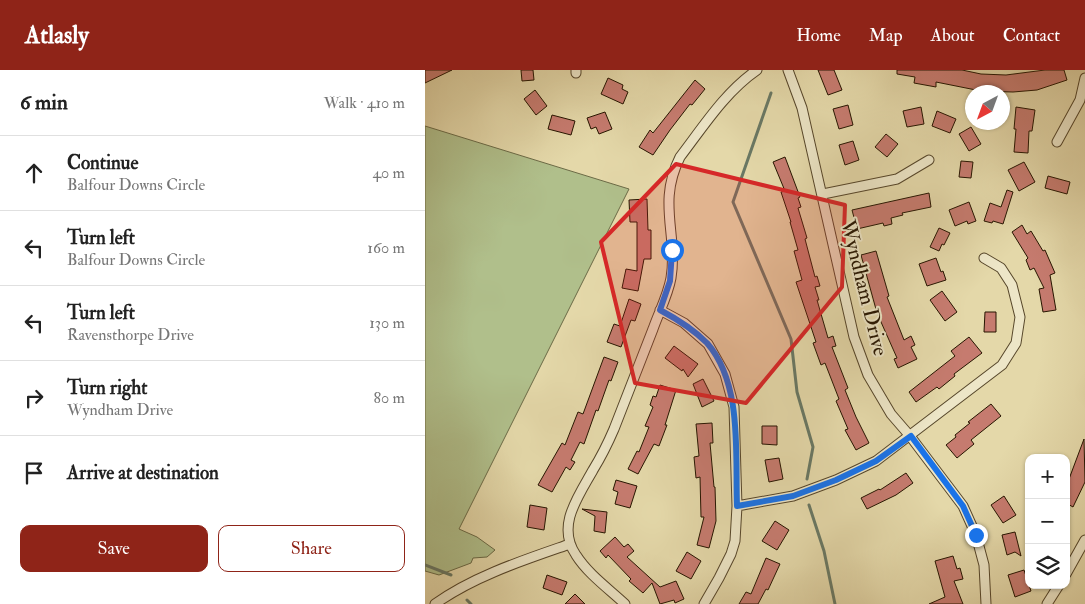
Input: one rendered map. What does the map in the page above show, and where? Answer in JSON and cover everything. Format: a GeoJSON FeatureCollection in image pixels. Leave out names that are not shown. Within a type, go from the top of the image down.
{"type":"FeatureCollection","features":[{"type":"Feature","properties":{"kind":"street"},"geometry":{"type":"LineString","coordinates":[[625,604],[582,563],[570,544],[568,521],[573,506],[614,429],[670,281],[672,266],[668,204],[674,168],[680,157],[732,90],[757,70]]}},
{"type":"Feature","properties":{"kind":"street","name":"Wyndham Drive"},"geometry":{"type":"LineString","coordinates":[[788,70],[802,108],[854,337],[868,375],[891,414],[911,436],[963,506],[976,535],[983,565],[987,604]]}},
{"type":"Feature","properties":{"kind":"street"},"geometry":{"type":"LineString","coordinates":[[1057,142],[1080,100],[1085,78]]}},
{"type":"Feature","properties":{"kind":"street"},"geometry":{"type":"LineString","coordinates":[[823,194],[897,179],[929,160]]}},
{"type":"Feature","properties":{"kind":"street"},"geometry":{"type":"LineString","coordinates":[[737,506],[793,496],[836,480],[876,461],[1002,365],[1017,344],[1020,317],[1013,285],[1001,268],[984,258]]}},
{"type":"Feature","properties":{"kind":"street"},"geometry":{"type":"LineString","coordinates":[[660,310],[684,323],[708,344],[725,374],[734,407],[737,526],[731,554],[704,604]]}},
{"type":"Feature","properties":{"kind":"street"},"geometry":{"type":"LineString","coordinates":[[1070,567],[1085,540]]}},
{"type":"Feature","properties":{"kind":"street"},"geometry":{"type":"LineString","coordinates":[[435,604],[466,585],[517,562],[570,544]]}},
{"type":"Feature","properties":{"kind":"street"},"geometry":{"type":"LineString","coordinates":[[1047,604],[1056,589]]}},
{"type":"Feature","properties":{"kind":"highlighted area"},"geometry":{"type":"Polygon","coordinates":[[[676,164],[845,205],[842,287],[746,403],[635,383],[601,242],[676,164]]]}},
{"type":"Feature","properties":{"kind":"green space"},"geometry":{"type":"Polygon","coordinates":[[[425,126],[629,189],[459,529],[477,537],[495,550],[487,557],[473,558],[471,563],[439,575],[425,571],[425,126]]]}},
{"type":"Feature","properties":{"kind":"building"},"geometry":{"type":"Polygon","coordinates":[[[425,70],[452,70],[425,83],[425,70]]]}},
{"type":"Feature","properties":{"kind":"building"},"geometry":{"type":"Polygon","coordinates":[[[521,70],[533,70],[534,80],[522,81],[521,70]]]}},
{"type":"Feature","properties":{"kind":"building"},"geometry":{"type":"Polygon","coordinates":[[[818,70],[834,70],[842,90],[828,95],[818,70]]]}},
{"type":"Feature","properties":{"kind":"building"},"geometry":{"type":"Polygon","coordinates":[[[897,70],[962,70],[981,74],[1006,75],[1045,70],[1064,70],[1067,80],[1037,90],[1010,92],[1010,85],[965,85],[965,88],[936,82],[936,87],[914,83],[915,77],[897,74],[897,70]]]}},
{"type":"Feature","properties":{"kind":"building"},"geometry":{"type":"Polygon","coordinates":[[[608,78],[623,85],[622,89],[628,92],[623,104],[601,94],[608,78]]]}},
{"type":"Feature","properties":{"kind":"building"},"geometry":{"type":"Polygon","coordinates":[[[695,80],[705,89],[692,105],[690,104],[653,155],[639,147],[650,130],[653,133],[695,80]]]}},
{"type":"Feature","properties":{"kind":"building"},"geometry":{"type":"Polygon","coordinates":[[[535,90],[547,106],[536,115],[524,99],[535,90]]]}},
{"type":"Feature","properties":{"kind":"building"},"geometry":{"type":"Polygon","coordinates":[[[848,105],[853,125],[839,129],[833,109],[848,105]]]}},
{"type":"Feature","properties":{"kind":"building"},"geometry":{"type":"Polygon","coordinates":[[[921,107],[924,124],[907,127],[903,111],[921,107]]]}},
{"type":"Feature","properties":{"kind":"building"},"geometry":{"type":"Polygon","coordinates":[[[1016,107],[1035,110],[1032,131],[1029,131],[1028,153],[1014,152],[1016,107]]]}},
{"type":"Feature","properties":{"kind":"building"},"geometry":{"type":"Polygon","coordinates":[[[937,111],[956,119],[950,133],[932,126],[937,111]]]}},
{"type":"Feature","properties":{"kind":"building"},"geometry":{"type":"Polygon","coordinates":[[[605,112],[612,129],[599,134],[596,127],[591,129],[587,118],[605,112]]]}},
{"type":"Feature","properties":{"kind":"building"},"geometry":{"type":"Polygon","coordinates":[[[552,115],[575,121],[571,135],[548,129],[552,115]]]}},
{"type":"Feature","properties":{"kind":"building"},"geometry":{"type":"Polygon","coordinates":[[[966,130],[973,130],[981,144],[969,151],[959,134],[966,130]]]}},
{"type":"Feature","properties":{"kind":"building"},"geometry":{"type":"Polygon","coordinates":[[[886,134],[898,144],[887,157],[875,147],[886,134]]]}},
{"type":"Feature","properties":{"kind":"building"},"geometry":{"type":"Polygon","coordinates":[[[853,141],[859,160],[845,165],[839,145],[853,141]]]}},
{"type":"Feature","properties":{"kind":"building"},"geometry":{"type":"Polygon","coordinates":[[[785,157],[800,197],[798,198],[801,207],[798,208],[807,238],[805,239],[815,277],[817,276],[820,286],[815,287],[819,300],[817,300],[828,338],[833,336],[836,346],[832,347],[848,388],[845,390],[869,443],[856,450],[845,430],[848,429],[836,401],[839,399],[825,363],[821,365],[813,343],[816,342],[796,282],[802,280],[794,251],[798,250],[781,192],[785,191],[773,162],[785,157]]]}},
{"type":"Feature","properties":{"kind":"building"},"geometry":{"type":"Polygon","coordinates":[[[961,161],[973,162],[971,178],[959,177],[961,161]]]}},
{"type":"Feature","properties":{"kind":"building"},"geometry":{"type":"Polygon","coordinates":[[[1024,162],[1035,182],[1019,191],[1008,170],[1024,162]]]}},
{"type":"Feature","properties":{"kind":"building"},"geometry":{"type":"Polygon","coordinates":[[[1048,176],[1070,182],[1067,194],[1045,188],[1048,176]]]}},
{"type":"Feature","properties":{"kind":"building"},"geometry":{"type":"Polygon","coordinates":[[[1007,190],[1013,192],[1003,224],[984,221],[990,203],[1001,207],[1007,190]]]}},
{"type":"Feature","properties":{"kind":"building"},"geometry":{"type":"Polygon","coordinates":[[[929,193],[931,207],[902,213],[903,215],[891,218],[892,224],[884,226],[883,223],[857,229],[852,210],[929,193]]]}},
{"type":"Feature","properties":{"kind":"building"},"geometry":{"type":"Polygon","coordinates":[[[647,199],[648,230],[651,230],[651,259],[644,259],[638,291],[622,288],[626,269],[637,271],[637,222],[630,222],[629,200],[647,199]]]}},
{"type":"Feature","properties":{"kind":"building"},"geometry":{"type":"Polygon","coordinates":[[[969,202],[976,221],[968,224],[967,221],[955,226],[949,210],[969,202]]]}},
{"type":"Feature","properties":{"kind":"building"},"geometry":{"type":"Polygon","coordinates":[[[1022,225],[1027,234],[1031,231],[1043,251],[1045,250],[1055,273],[1050,275],[1056,310],[1043,312],[1039,289],[1044,288],[1034,268],[1030,270],[1026,260],[1028,258],[1012,232],[1022,225]]]}},
{"type":"Feature","properties":{"kind":"building"},"geometry":{"type":"Polygon","coordinates":[[[939,228],[950,233],[939,251],[930,247],[939,228]]]}},
{"type":"Feature","properties":{"kind":"building"},"geometry":{"type":"Polygon","coordinates":[[[876,251],[889,296],[887,297],[904,340],[911,336],[915,345],[911,347],[917,359],[898,368],[894,359],[897,358],[877,313],[861,255],[876,251]]]}},
{"type":"Feature","properties":{"kind":"building"},"geometry":{"type":"Polygon","coordinates":[[[936,258],[946,280],[927,286],[919,264],[936,258]]]}},
{"type":"Feature","properties":{"kind":"building"},"geometry":{"type":"Polygon","coordinates":[[[942,291],[957,312],[945,321],[930,300],[942,291]]]}},
{"type":"Feature","properties":{"kind":"building"},"geometry":{"type":"Polygon","coordinates":[[[629,299],[641,304],[635,321],[631,320],[621,347],[607,342],[614,324],[620,326],[629,299]]]}},
{"type":"Feature","properties":{"kind":"building"},"geometry":{"type":"Polygon","coordinates":[[[985,312],[996,312],[996,332],[984,332],[985,312]]]}},
{"type":"Feature","properties":{"kind":"building"},"geometry":{"type":"Polygon","coordinates":[[[969,337],[982,353],[954,374],[955,376],[939,389],[937,387],[916,402],[909,392],[955,356],[951,351],[969,337]]]}},
{"type":"Feature","properties":{"kind":"building"},"geometry":{"type":"Polygon","coordinates":[[[674,346],[698,364],[688,377],[683,369],[682,371],[665,358],[674,346]]]}},
{"type":"Feature","properties":{"kind":"building"},"geometry":{"type":"Polygon","coordinates":[[[604,357],[618,362],[611,381],[609,380],[598,411],[596,410],[584,444],[580,442],[571,460],[575,462],[570,470],[566,467],[552,492],[538,485],[562,443],[565,445],[578,412],[583,414],[604,357]]]}},
{"type":"Feature","properties":{"kind":"building"},"geometry":{"type":"Polygon","coordinates":[[[703,379],[714,401],[702,407],[693,384],[703,379]]]}},
{"type":"Feature","properties":{"kind":"building"},"geometry":{"type":"Polygon","coordinates":[[[660,385],[676,390],[665,425],[667,425],[659,446],[654,444],[638,474],[628,469],[637,451],[639,452],[649,427],[645,426],[653,407],[650,405],[653,396],[656,397],[660,385]]]}},
{"type":"Feature","properties":{"kind":"building"},"geometry":{"type":"Polygon","coordinates":[[[991,404],[1001,416],[971,440],[974,444],[957,458],[946,445],[970,423],[968,422],[991,404]]]}},
{"type":"Feature","properties":{"kind":"building"},"geometry":{"type":"Polygon","coordinates":[[[712,423],[713,443],[710,443],[715,487],[716,521],[709,548],[697,545],[704,517],[701,517],[700,477],[696,478],[694,457],[699,456],[696,424],[712,423]]]}},
{"type":"Feature","properties":{"kind":"building"},"geometry":{"type":"Polygon","coordinates":[[[762,426],[777,426],[777,445],[762,444],[762,426]]]}},
{"type":"Feature","properties":{"kind":"building"},"geometry":{"type":"Polygon","coordinates":[[[1084,439],[1085,482],[1073,507],[1070,505],[1070,476],[1084,439]]]}},
{"type":"Feature","properties":{"kind":"building"},"geometry":{"type":"Polygon","coordinates":[[[779,458],[783,479],[769,482],[765,460],[779,458]]]}},
{"type":"Feature","properties":{"kind":"building"},"geometry":{"type":"Polygon","coordinates":[[[906,473],[913,483],[896,495],[867,509],[861,498],[880,490],[906,473]]]}},
{"type":"Feature","properties":{"kind":"building"},"geometry":{"type":"Polygon","coordinates":[[[616,480],[637,486],[630,508],[615,504],[618,492],[613,490],[616,480]]]}},
{"type":"Feature","properties":{"kind":"building"},"geometry":{"type":"Polygon","coordinates":[[[1004,496],[1016,515],[1003,523],[991,505],[1004,496]]]}},
{"type":"Feature","properties":{"kind":"building"},"geometry":{"type":"Polygon","coordinates":[[[530,505],[547,508],[544,530],[527,527],[530,505]]]}},
{"type":"Feature","properties":{"kind":"building"},"geometry":{"type":"Polygon","coordinates":[[[582,509],[607,512],[605,533],[594,531],[595,516],[582,509]]]}},
{"type":"Feature","properties":{"kind":"building"},"geometry":{"type":"Polygon","coordinates":[[[775,521],[789,530],[777,550],[762,541],[775,521]]]}},
{"type":"Feature","properties":{"kind":"building"},"geometry":{"type":"Polygon","coordinates":[[[1015,532],[1021,556],[1015,552],[1007,555],[1002,535],[1015,532]]]}},
{"type":"Feature","properties":{"kind":"building"},"geometry":{"type":"Polygon","coordinates":[[[615,537],[624,547],[628,544],[634,551],[627,557],[660,587],[676,581],[684,599],[675,603],[674,600],[660,604],[652,583],[643,593],[629,581],[631,579],[608,555],[606,558],[600,551],[615,537]]]}},
{"type":"Feature","properties":{"kind":"building"},"geometry":{"type":"Polygon","coordinates":[[[687,552],[701,561],[691,579],[676,571],[687,552]]]}},
{"type":"Feature","properties":{"kind":"building"},"geometry":{"type":"Polygon","coordinates":[[[953,556],[957,569],[960,568],[963,579],[954,581],[963,604],[929,604],[945,597],[935,561],[953,556]]]}},
{"type":"Feature","properties":{"kind":"building"},"geometry":{"type":"Polygon","coordinates":[[[766,558],[780,564],[768,590],[766,589],[758,604],[739,604],[746,592],[751,594],[766,558]]]}},
{"type":"Feature","properties":{"kind":"building"},"geometry":{"type":"Polygon","coordinates":[[[1024,570],[1025,589],[1030,589],[1031,591],[1015,597],[1008,575],[1024,570]]]}},
{"type":"Feature","properties":{"kind":"building"},"geometry":{"type":"Polygon","coordinates":[[[547,575],[567,582],[562,595],[543,588],[547,575]]]}},
{"type":"Feature","properties":{"kind":"building"},"geometry":{"type":"Polygon","coordinates":[[[575,594],[585,604],[565,604],[575,594]]]}},
{"type":"Feature","properties":{"kind":"waterway"},"geometry":{"type":"LineString","coordinates":[[771,93],[733,202],[791,339],[797,392],[813,447],[807,479]]}},
{"type":"Feature","properties":{"kind":"waterway"},"geometry":{"type":"LineString","coordinates":[[809,505],[824,551],[835,604]]}},
{"type":"Feature","properties":{"kind":"waterway"},"geometry":{"type":"LineString","coordinates":[[425,565],[451,575]]}},
{"type":"Feature","properties":{"kind":"waterway"},"geometry":{"type":"LineString","coordinates":[[467,600],[471,604]]}},
{"type":"Feature","properties":{"kind":"route"},"geometry":{"type":"LineString","coordinates":[[672,250],[670,281],[660,310],[684,323],[708,344],[725,374],[731,390],[734,407],[737,506],[793,496],[836,480],[876,461],[911,436],[963,506],[976,535]]}}]}
